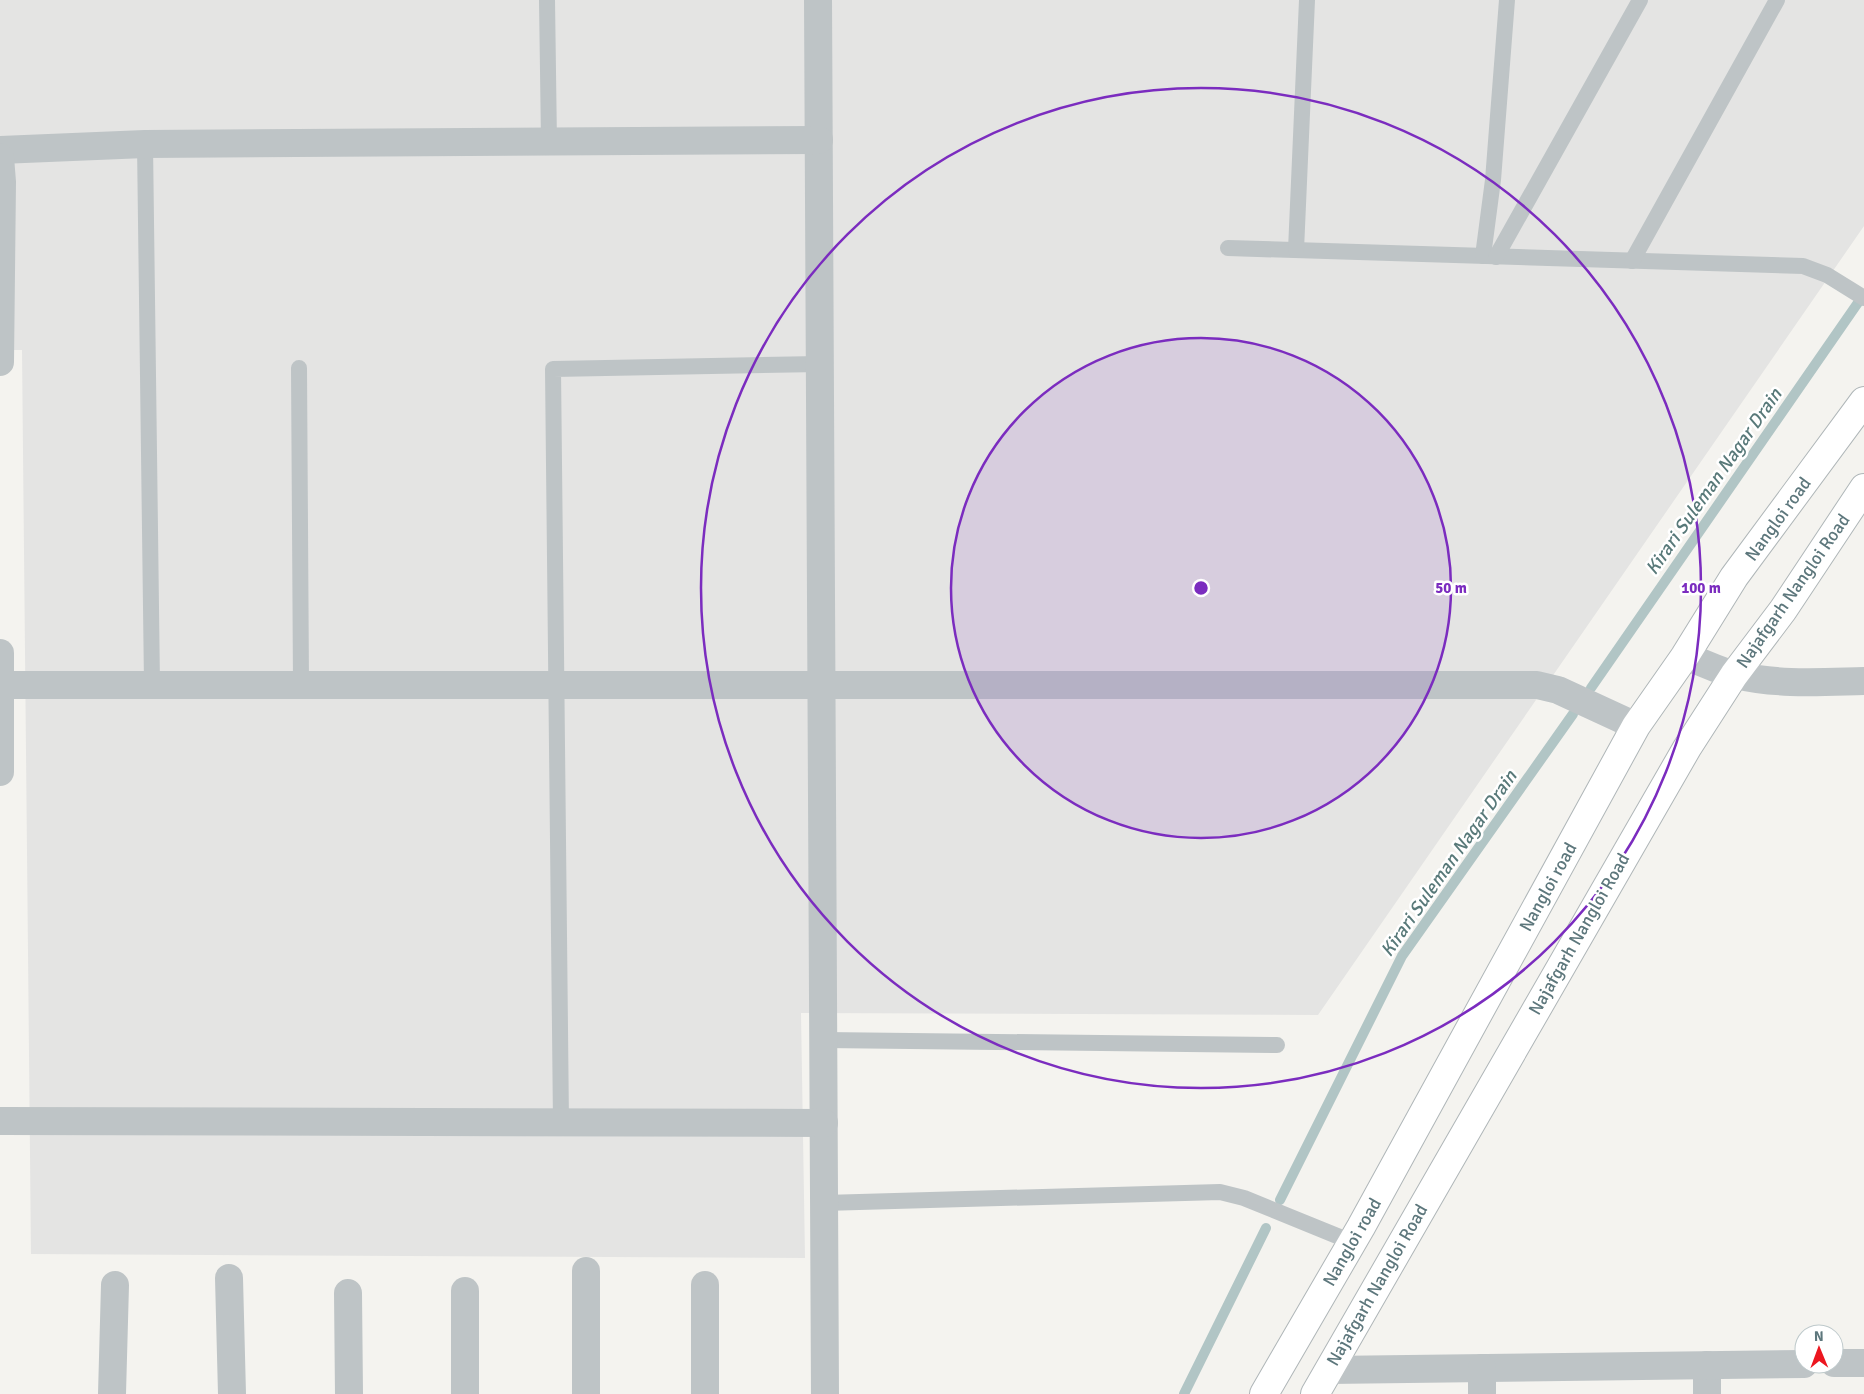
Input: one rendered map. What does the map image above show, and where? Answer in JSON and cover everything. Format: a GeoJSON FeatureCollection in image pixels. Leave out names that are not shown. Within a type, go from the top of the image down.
{"type":"FeatureCollection","features":[{"type":"Feature","properties":{"kind":"main road","name":"Nangloi road"},"geometry":{"type":"LineString","coordinates":[[1264,1394],[1352,1242],[1636,726],[1685,656],[1734,577],[1864,401]]}},
{"type":"Feature","properties":{"kind":"main road","name":"Najafgarh Nangloi Road"},"geometry":{"type":"LineString","coordinates":[[1315,1394],[1687,748],[1734,675],[1784,610],[1864,488]]}},
{"type":"Feature","properties":{"kind":"street"},"geometry":{"type":"LineString","coordinates":[[818,0],[825,1394]]}},
{"type":"Feature","properties":{"kind":"street"},"geometry":{"type":"LineString","coordinates":[[0,150],[146,144],[819,140]]}},
{"type":"Feature","properties":{"kind":"street"},"geometry":{"type":"LineString","coordinates":[[0,157],[2,182],[0,362]]}},
{"type":"Feature","properties":{"kind":"street"},"geometry":{"type":"LineString","coordinates":[[0,653],[0,772]]}},
{"type":"Feature","properties":{"kind":"street"},"geometry":{"type":"LineString","coordinates":[[1685,656],[1734,675],[1798,684],[1863,680]]}},
{"type":"Feature","properties":{"kind":"street"},"geometry":{"type":"LineString","coordinates":[[1,684],[1537,686],[1558,690],[1636,726]]}},
{"type":"Feature","properties":{"kind":"street"},"geometry":{"type":"LineString","coordinates":[[0,1121],[824,1123]]}},
{"type":"Feature","properties":{"kind":"street"},"geometry":{"type":"LineString","coordinates":[[586,1271],[586,1394]]}},
{"type":"Feature","properties":{"kind":"street"},"geometry":{"type":"LineString","coordinates":[[229,1278],[232,1394]]}},
{"type":"Feature","properties":{"kind":"street"},"geometry":{"type":"LineString","coordinates":[[112,1394],[114,1285]]}},
{"type":"Feature","properties":{"kind":"street"},"geometry":{"type":"LineString","coordinates":[[705,1285],[705,1394]]}},
{"type":"Feature","properties":{"kind":"street"},"geometry":{"type":"LineString","coordinates":[[465,1291],[465,1394]]}},
{"type":"Feature","properties":{"kind":"street"},"geometry":{"type":"LineString","coordinates":[[348,1293],[348,1394]]}},
{"type":"Feature","properties":{"kind":"street"},"geometry":{"type":"LineString","coordinates":[[1844,1364],[1864,1363]]}},
{"type":"Feature","properties":{"kind":"street"},"geometry":{"type":"LineString","coordinates":[[1329,1370],[1482,1381],[1707,1365],[1794,1364]]}},
{"type":"Feature","properties":{"kind":"street"},"geometry":{"type":"LineString","coordinates":[[1707,1365],[1707,1394]]}},
{"type":"Feature","properties":{"kind":"lane"},"geometry":{"type":"LineString","coordinates":[[548,0],[549,142]]}},
{"type":"Feature","properties":{"kind":"lane"},"geometry":{"type":"LineString","coordinates":[[1296,250],[1307,0]]}},
{"type":"Feature","properties":{"kind":"lane"},"geometry":{"type":"LineString","coordinates":[[1489,256],[1507,0]]}},
{"type":"Feature","properties":{"kind":"lane"},"geometry":{"type":"LineString","coordinates":[[1489,256],[1640,0]]}},
{"type":"Feature","properties":{"kind":"lane"},"geometry":{"type":"LineString","coordinates":[[1632,261],[1777,0]]}},
{"type":"Feature","properties":{"kind":"lane"},"geometry":{"type":"LineString","coordinates":[[146,144],[152,684]]}},
{"type":"Feature","properties":{"kind":"lane"},"geometry":{"type":"LineString","coordinates":[[1228,248],[1803,266],[1828,275],[1864,298]]}},
{"type":"Feature","properties":{"kind":"lane"},"geometry":{"type":"LineString","coordinates":[[562,1123],[553,369],[820,364]]}},
{"type":"Feature","properties":{"kind":"lane"},"geometry":{"type":"LineString","coordinates":[[299,368],[301,684]]}},
{"type":"Feature","properties":{"kind":"lane"},"geometry":{"type":"LineString","coordinates":[[824,1040],[1277,1045]]}},
{"type":"Feature","properties":{"kind":"lane"},"geometry":{"type":"LineString","coordinates":[[824,1203],[1220,1192],[1244,1198],[1352,1242]]}},
{"type":"Feature","properties":{"kind":"shaded area"},"geometry":{"type":"Polygon","coordinates":[[[0,0],[1864,0],[1864,226],[1318,1015],[801,1013],[805,1258],[31,1254],[22,350],[0,350],[0,0]]]}},
{"type":"Feature","properties":{"kind":"waterway","name":"Kirari Suleman Nagar Drain"},"geometry":{"type":"LineString","coordinates":[[1591,688],[1864,294]]}},
{"type":"Feature","properties":{"kind":"waterway","name":"Kirari Suleman Nagar Drain"},"geometry":{"type":"LineString","coordinates":[[1280,1200],[1402,956],[1573,714]]}},
{"type":"Feature","properties":{"kind":"waterway","name":"Kirari Suleman Nagar Drain"},"geometry":{"type":"LineString","coordinates":[[1184,1394],[1266,1228]]}}]}
